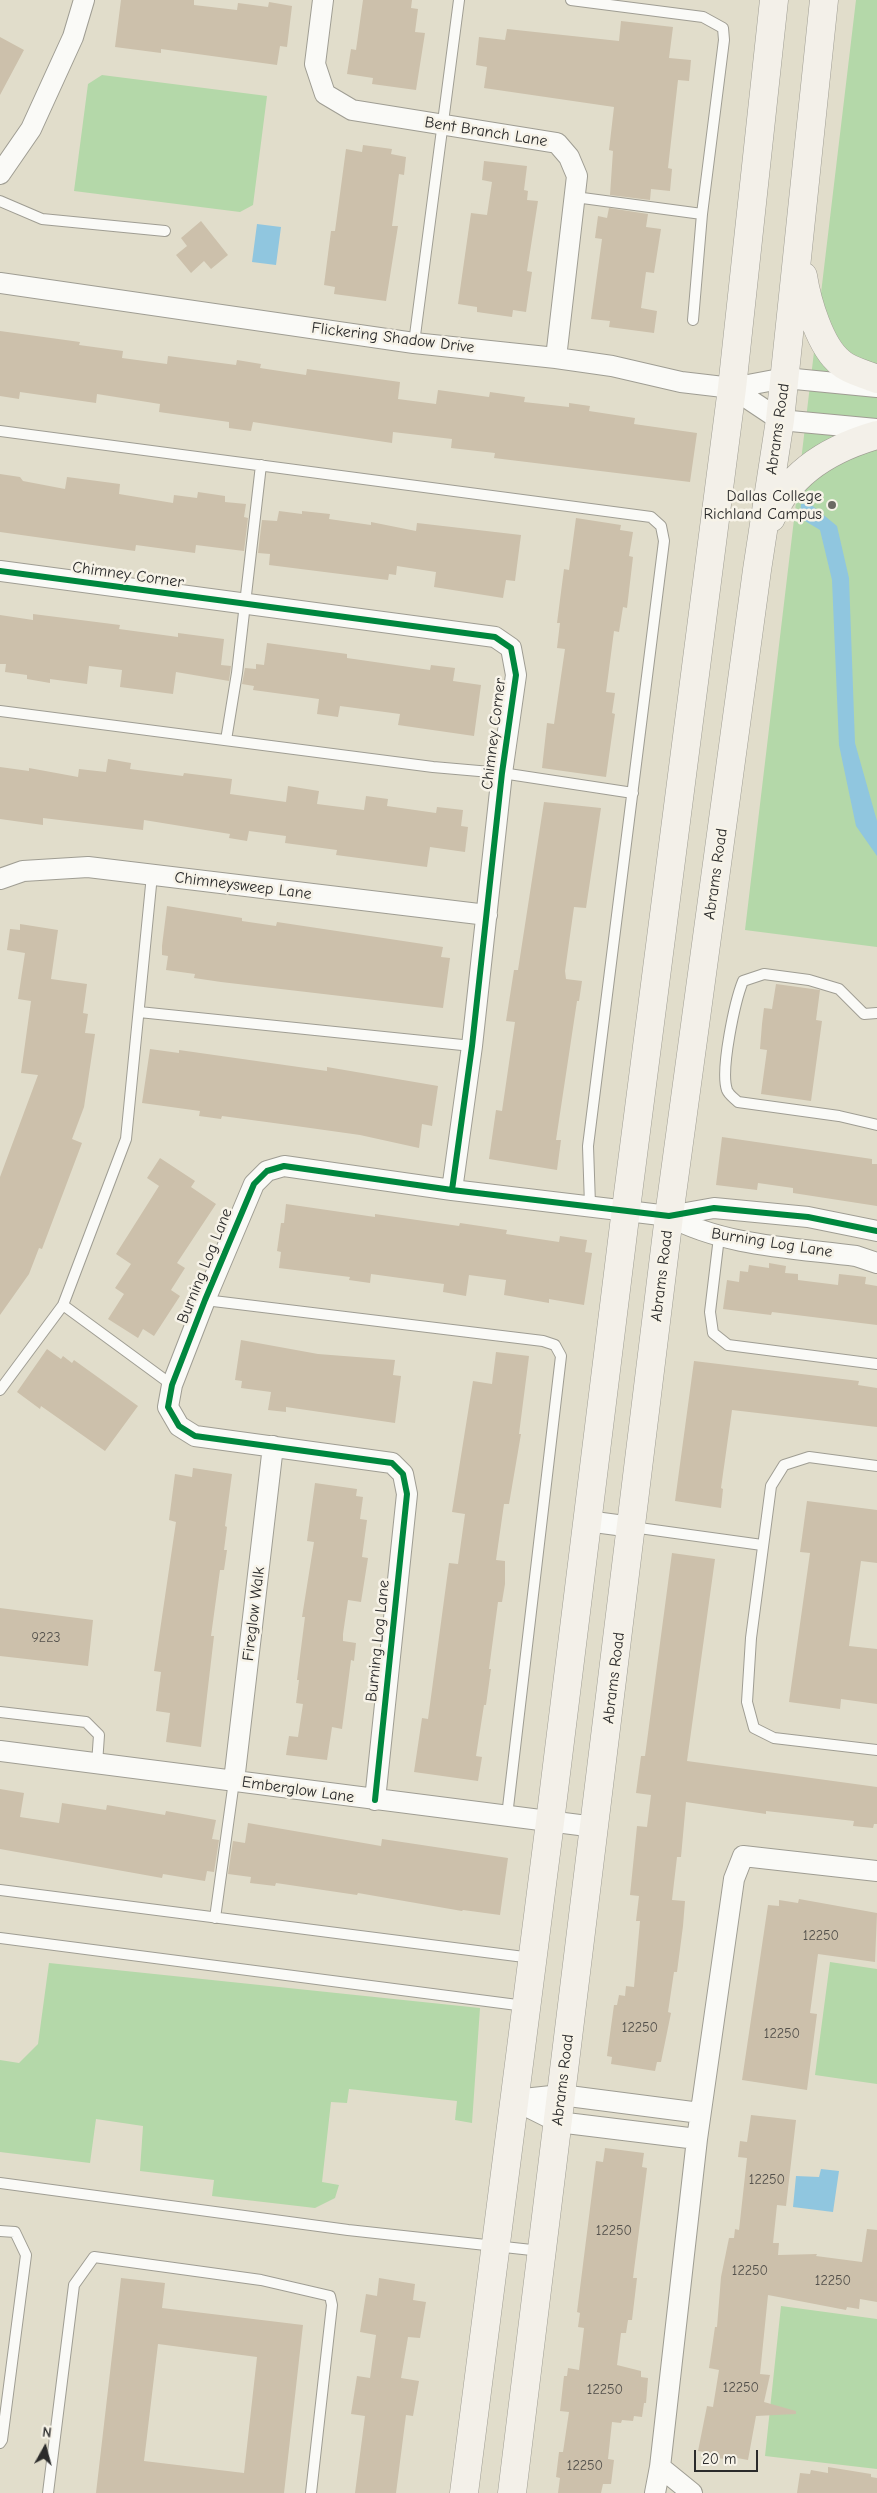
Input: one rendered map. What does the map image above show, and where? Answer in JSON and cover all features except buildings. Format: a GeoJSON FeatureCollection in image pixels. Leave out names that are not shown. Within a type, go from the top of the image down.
{"type":"FeatureCollection","features":[{"type":"Feature","properties":{"kind":"main road"},"geometry":{"type":"LineString","coordinates":[[464,2493],[732,388],[774,0]]}},
{"type":"Feature","properties":{"kind":"main road","name":"Abrams Road"},"geometry":{"type":"LineString","coordinates":[[512,2493],[596,1827],[669,1216],[757,570],[780,420],[800,249],[824,0]]}},
{"type":"Feature","properties":{"kind":"main road"},"geometry":{"type":"LineString","coordinates":[[800,249],[807,299],[815,322],[826,344],[841,363],[877,379]]}},
{"type":"Feature","properties":{"kind":"main road"},"geometry":{"type":"LineString","coordinates":[[757,570],[772,516],[785,492],[794,481],[804,470],[849,443],[877,435]]}},
{"type":"Feature","properties":{"kind":"street"},"geometry":{"type":"LineString","coordinates":[[0,174],[30,129],[73,37],[84,0]]}},
{"type":"Feature","properties":{"kind":"street","name":"Bent Branch Lane"},"geometry":{"type":"LineString","coordinates":[[323,0],[315,64],[325,94],[352,110],[557,143],[569,157],[577,176],[556,358]]}},
{"type":"Feature","properties":{"kind":"street","name":"Flickering Shadow Drive"},"geometry":{"type":"LineString","coordinates":[[0,283],[414,343],[612,366],[682,382],[732,388],[785,378],[877,387]]}},
{"type":"Feature","properties":{"kind":"street"},"geometry":{"type":"LineString","coordinates":[[732,388],[780,420],[877,429]]}},
{"type":"Feature","properties":{"kind":"street","name":"Chimney Corner"},"geometry":{"type":"LineString","coordinates":[[0,571],[495,637],[511,648],[516,675],[502,773],[488,915],[472,1046],[452,1190]]}},
{"type":"Feature","properties":{"kind":"street","name":"Chimneysweep Lane"},"geometry":{"type":"LineString","coordinates":[[0,879],[23,871],[88,867],[488,915]]}},
{"type":"Feature","properties":{"kind":"street","name":"Burning Log Lane"},"geometry":{"type":"LineString","coordinates":[[375,1800],[407,1494],[403,1474],[392,1463],[195,1436],[179,1426],[168,1406],[172,1385],[205,1300],[254,1184],[267,1171],[284,1166],[452,1190],[626,1209],[669,1216],[714,1208],[808,1217],[877,1231]]}},
{"type":"Feature","properties":{"kind":"street","name":"Burning Log Lane"},"geometry":{"type":"LineString","coordinates":[[669,1216],[688,1227],[719,1237],[856,1256],[877,1263]]}},
{"type":"Feature","properties":{"kind":"street","name":"Fireglow Walk"},"geometry":{"type":"LineString","coordinates":[[234,1782],[273,1446]]}},
{"type":"Feature","properties":{"kind":"street"},"geometry":{"type":"LineString","coordinates":[[587,1521],[632,1527]]}},
{"type":"Feature","properties":{"kind":"street","name":"Emberglow Lane"},"geometry":{"type":"LineString","coordinates":[[0,1751],[596,1827]]}},
{"type":"Feature","properties":{"kind":"street"},"geometry":{"type":"LineString","coordinates":[[656,2493],[696,2139],[734,1879],[743,1856],[877,1870]]}},
{"type":"Feature","properties":{"kind":"street"},"geometry":{"type":"LineString","coordinates":[[514,2100],[560,2108],[696,2139]]}},
{"type":"Feature","properties":{"kind":"street"},"geometry":{"type":"LineString","coordinates":[[560,2108],[700,2114]]}},
{"type":"Feature","properties":{"kind":"street"},"geometry":{"type":"LineString","coordinates":[[660,2467],[692,2493]]}},
{"type":"Feature","properties":{"kind":"lane"},"geometry":{"type":"LineString","coordinates":[[414,343],[459,0]]}},
{"type":"Feature","properties":{"kind":"lane"},"geometry":{"type":"LineString","coordinates":[[571,0],[703,17],[722,28],[724,40],[702,214],[693,320]]}},
{"type":"Feature","properties":{"kind":"lane"},"geometry":{"type":"LineString","coordinates":[[575,197],[702,214]]}},
{"type":"Feature","properties":{"kind":"lane"},"geometry":{"type":"LineString","coordinates":[[0,201],[42,218],[165,231]]}},
{"type":"Feature","properties":{"kind":"lane"},"geometry":{"type":"LineString","coordinates":[[0,431],[651,517],[661,526],[664,542],[588,1146],[590,1205]]}},
{"type":"Feature","properties":{"kind":"lane"},"geometry":{"type":"LineString","coordinates":[[226,740],[237,673],[261,465]]}},
{"type":"Feature","properties":{"kind":"lane"},"geometry":{"type":"LineString","coordinates":[[0,711],[433,767],[502,773],[632,793]]}},
{"type":"Feature","properties":{"kind":"lane"},"geometry":{"type":"LineString","coordinates":[[0,1390],[62,1305],[126,1139],[152,875]]}},
{"type":"Feature","properties":{"kind":"lane"},"geometry":{"type":"LineString","coordinates":[[877,1013],[864,1014],[839,989],[809,980],[764,974],[743,981],[736,1000],[725,1076],[728,1092],[738,1102],[839,1116],[877,1126]]}},
{"type":"Feature","properties":{"kind":"lane"},"geometry":{"type":"LineString","coordinates":[[138,1012],[472,1046]]}},
{"type":"Feature","properties":{"kind":"lane"},"geometry":{"type":"LineString","coordinates":[[719,1237],[710,1312],[713,1333],[728,1345],[877,1364]]}},
{"type":"Feature","properties":{"kind":"lane"},"geometry":{"type":"LineString","coordinates":[[205,1300],[543,1341],[555,1345],[561,1356],[506,1816]]}},
{"type":"Feature","properties":{"kind":"lane"},"geometry":{"type":"LineString","coordinates":[[62,1305],[172,1385]]}},
{"type":"Feature","properties":{"kind":"lane"},"geometry":{"type":"LineString","coordinates":[[877,1466],[809,1457],[784,1465],[771,1486],[762,1545],[747,1702],[754,1728],[774,1738],[877,1750]]}},
{"type":"Feature","properties":{"kind":"lane"},"geometry":{"type":"LineString","coordinates":[[632,1527],[762,1545]]}},
{"type":"Feature","properties":{"kind":"lane"},"geometry":{"type":"LineString","coordinates":[[0,1712],[86,1722],[99,1735],[97,1764]]}},
{"type":"Feature","properties":{"kind":"lane"},"geometry":{"type":"LineString","coordinates":[[215,1918],[234,1782]]}},
{"type":"Feature","properties":{"kind":"lane"},"geometry":{"type":"LineString","coordinates":[[0,1890],[532,1958]]}},
{"type":"Feature","properties":{"kind":"lane"},"geometry":{"type":"LineString","coordinates":[[0,1938],[526,2006]]}},
{"type":"Feature","properties":{"kind":"lane"},"geometry":{"type":"LineString","coordinates":[[0,2183],[348,2230],[542,2251]]}},
{"type":"Feature","properties":{"kind":"lane"},"geometry":{"type":"LineString","coordinates":[[0,2231],[16,2232],[26,2255],[2,2440],[0,2442]]}},
{"type":"Feature","properties":{"kind":"lane"},"geometry":{"type":"LineString","coordinates":[[48,2493],[74,2285],[94,2257],[261,2280],[330,2296],[332,2306],[311,2493]]}},
{"type":"Feature","properties":{"kind":"green space","name":"Dallas College Richland Campus"},"geometry":{"type":"Polygon","coordinates":[[[856,0],[877,0],[877,947],[745,930],[856,0]]]}},
{"type":"Feature","properties":{"kind":"green space"},"geometry":{"type":"Polygon","coordinates":[[[102,75],[267,96],[253,205],[240,212],[74,191],[88,84],[102,75]]]}},
{"type":"Feature","properties":{"kind":"green space"},"geometry":{"type":"Polygon","coordinates":[[[830,1962],[877,1969],[877,2084],[815,2075],[830,1962]]]}},
{"type":"Feature","properties":{"kind":"green space"},"geometry":{"type":"Polygon","coordinates":[[[49,1963],[480,2008],[472,2123],[455,2120],[457,2101],[349,2089],[347,2103],[331,2102],[322,2182],[339,2185],[335,2198],[315,2208],[212,2196],[214,2180],[140,2171],[143,2126],[96,2119],[90,2163],[0,2152],[0,2060],[19,2063],[38,2044],[49,1963]]]}},
{"type":"Feature","properties":{"kind":"green space"},"geometry":{"type":"Polygon","coordinates":[[[781,2306],[877,2319],[877,2469],[765,2456],[781,2306]]]}},
{"type":"Feature","properties":{"kind":"water"},"geometry":{"type":"Polygon","coordinates":[[[257,224],[281,227],[276,265],[252,262],[257,224]]]}},
{"type":"Feature","properties":{"kind":"water"},"geometry":{"type":"Polygon","coordinates":[[[809,503],[837,526],[849,578],[855,743],[877,821],[877,856],[856,826],[839,745],[832,580],[820,530],[800,518],[801,504],[809,503]]]}},
{"type":"Feature","properties":{"kind":"water"},"geometry":{"type":"Polygon","coordinates":[[[821,2169],[839,2171],[833,2212],[793,2207],[796,2176],[819,2177],[821,2169]]]}},
{"type":"Feature","properties":{"kind":"cycle path"},"geometry":{"type":"LineString","coordinates":[[0,571],[495,637],[511,648],[516,675],[502,773],[472,1046],[452,1190]]}},
{"type":"Feature","properties":{"kind":"cycle path"},"geometry":{"type":"LineString","coordinates":[[375,1800],[407,1494],[403,1474],[392,1463],[195,1436],[179,1426],[168,1407],[172,1385],[205,1300],[254,1184],[267,1171],[284,1166],[452,1190],[669,1216],[714,1208],[808,1217],[877,1231]]}},
{"type":"Feature","properties":{"kind":"place","name":"Dallas College Richland Campus"},"geometry":{"type":"Point","coordinates":[832,505]}}]}
